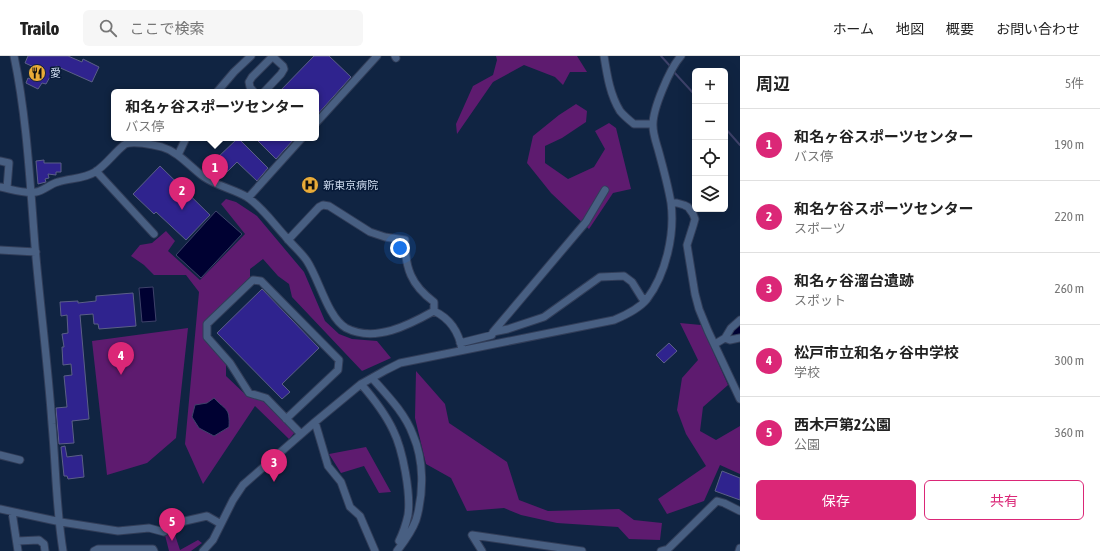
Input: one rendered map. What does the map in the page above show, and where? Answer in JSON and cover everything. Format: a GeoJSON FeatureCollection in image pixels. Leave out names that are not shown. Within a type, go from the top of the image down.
{"type":"FeatureCollection","features":[{"type":"Feature","properties":{"kind":"street"},"geometry":{"type":"LineString","coordinates":[[14,56],[20,86],[51,407],[58,521],[63,551]]}},
{"type":"Feature","properties":{"kind":"street"},"geometry":{"type":"LineString","coordinates":[[220,89],[234,72],[251,56]]}},
{"type":"Feature","properties":{"kind":"street"},"geometry":{"type":"LineString","coordinates":[[252,89],[249,82],[252,77],[272,56],[284,70],[267,89]]}},
{"type":"Feature","properties":{"kind":"street"},"geometry":{"type":"LineString","coordinates":[[319,120],[377,56]]}},
{"type":"Feature","properties":{"kind":"street"},"geometry":{"type":"LineString","coordinates":[[604,56],[608,81],[621,112],[634,124],[653,124]]}},
{"type":"Feature","properties":{"kind":"street"},"geometry":{"type":"LineString","coordinates":[[461,346],[614,320],[635,310],[646,300],[655,286],[665,262],[672,230],[671,203],[653,124],[655,109],[666,81],[681,56]]}},
{"type":"Feature","properties":{"kind":"street"},"geometry":{"type":"LineString","coordinates":[[0,161],[9,163],[3,187],[37,192],[58,182],[88,175],[96,171],[126,141],[156,146],[173,151],[203,177],[216,185],[248,198],[262,210],[306,261],[313,272],[334,316],[344,327],[360,332],[380,333],[398,329],[434,311]]}},
{"type":"Feature","properties":{"kind":"street"},"geometry":{"type":"LineString","coordinates":[[178,154],[184,141]]}},
{"type":"Feature","properties":{"kind":"street"},"geometry":{"type":"LineString","coordinates":[[248,198],[299,141]]}},
{"type":"Feature","properties":{"kind":"street"},"geometry":{"type":"LineString","coordinates":[[96,171],[154,234]]}},
{"type":"Feature","properties":{"kind":"street"},"geometry":{"type":"LineString","coordinates":[[203,551],[213,540],[233,500],[243,485],[315,422],[362,384],[400,363],[461,346],[492,335],[586,222],[605,190]]}},
{"type":"Feature","properties":{"kind":"street"},"geometry":{"type":"LineString","coordinates":[[671,203],[684,205],[694,214],[687,245],[695,294],[699,309],[740,399]]}},
{"type":"Feature","properties":{"kind":"street"},"geometry":{"type":"LineString","coordinates":[[288,240],[319,207],[323,205],[329,206],[370,232],[385,237],[405,240],[405,253],[413,282],[434,302],[434,311]]}},
{"type":"Feature","properties":{"kind":"street"},"geometry":{"type":"LineString","coordinates":[[0,250],[36,252]]}},
{"type":"Feature","properties":{"kind":"street"},"geometry":{"type":"LineString","coordinates":[[493,332],[508,329],[544,317],[600,277],[624,276],[632,282],[642,298],[646,300]]}},
{"type":"Feature","properties":{"kind":"street"},"geometry":{"type":"LineString","coordinates":[[286,419],[338,370],[339,360],[261,281],[253,280],[207,324],[207,337],[230,363],[249,393],[266,398],[286,419],[301,434]]}},
{"type":"Feature","properties":{"kind":"street"},"geometry":{"type":"LineString","coordinates":[[434,311],[443,315],[450,321],[455,328],[461,346]]}},
{"type":"Feature","properties":{"kind":"street"},"geometry":{"type":"LineString","coordinates":[[715,344],[725,338],[731,328],[740,320]]}},
{"type":"Feature","properties":{"kind":"street"},"geometry":{"type":"LineString","coordinates":[[725,338],[730,340],[740,338]]}},
{"type":"Feature","properties":{"kind":"street"},"geometry":{"type":"LineString","coordinates":[[372,378],[406,421],[413,434],[420,459],[420,495],[416,520],[397,551]]}},
{"type":"Feature","properties":{"kind":"street"},"geometry":{"type":"LineString","coordinates":[[362,384],[382,411],[394,432],[402,458],[409,495],[408,514],[402,535],[392,551]]}},
{"type":"Feature","properties":{"kind":"street"},"geometry":{"type":"LineString","coordinates":[[315,422],[328,466],[341,482],[350,507],[360,516],[375,551]]}},
{"type":"Feature","properties":{"kind":"street"},"geometry":{"type":"LineString","coordinates":[[0,455],[20,460]]}},
{"type":"Feature","properties":{"kind":"street"},"geometry":{"type":"LineString","coordinates":[[661,551],[669,550],[716,501],[724,503],[740,512]]}},
{"type":"Feature","properties":{"kind":"street"},"geometry":{"type":"LineString","coordinates":[[0,509],[118,531],[149,528],[164,532],[185,521],[207,516],[221,524]]}},
{"type":"Feature","properties":{"kind":"street"},"geometry":{"type":"LineString","coordinates":[[12,512],[18,551]]}},
{"type":"Feature","properties":{"kind":"street"},"geometry":{"type":"LineString","coordinates":[[482,551],[472,535],[582,551]]}},
{"type":"Feature","properties":{"kind":"street"},"geometry":{"type":"LineString","coordinates":[[16,541],[39,540],[44,544],[45,551]]}},
{"type":"Feature","properties":{"kind":"street"},"geometry":{"type":"LineString","coordinates":[[94,551],[98,549],[153,549],[154,551]]}},
{"type":"Feature","properties":{"kind":"shaded area"},"geometry":{"type":"Polygon","coordinates":[[[496,56],[577,56],[587,72],[570,72],[563,85],[555,77],[524,65],[493,82],[457,134],[456,124],[473,86],[493,75],[497,60],[496,56]]]}},
{"type":"Feature","properties":{"kind":"shaded area"},"geometry":{"type":"Polygon","coordinates":[[[576,104],[587,111],[586,122],[562,138],[545,146],[545,163],[568,179],[594,167],[605,149],[595,131],[609,123],[616,128],[631,189],[613,193],[589,229],[551,193],[527,163],[533,136],[559,115],[576,104]]]}},
{"type":"Feature","properties":{"kind":"shaded area"},"geometry":{"type":"Polygon","coordinates":[[[226,199],[236,202],[257,216],[304,272],[325,321],[339,334],[352,339],[377,341],[391,358],[362,371],[292,297],[289,284],[278,276],[263,259],[250,269],[250,277],[205,322],[203,338],[226,364],[226,376],[247,396],[263,401],[295,432],[289,439],[255,406],[203,484],[185,444],[199,292],[186,275],[154,275],[144,265],[131,256],[140,245],[152,243],[166,231],[175,241],[168,251],[200,280],[245,234],[221,204],[226,199]]]}},
{"type":"Feature","properties":{"kind":"shaded area"},"geometry":{"type":"Polygon","coordinates":[[[216,211],[242,234],[201,278],[176,255],[216,211]]]}},
{"type":"Feature","properties":{"kind":"shaded area"},"geometry":{"type":"Polygon","coordinates":[[[153,287],[156,321],[142,322],[139,288],[153,287]]]}},
{"type":"Feature","properties":{"kind":"shaded area"},"geometry":{"type":"Polygon","coordinates":[[[680,323],[701,325],[728,385],[703,407],[700,431],[716,440],[740,426],[740,474],[720,465],[704,501],[667,514],[658,499],[706,466],[686,434],[677,410],[682,378],[698,360],[680,323]]]}},
{"type":"Feature","properties":{"kind":"shaded area"},"geometry":{"type":"Polygon","coordinates":[[[188,328],[176,438],[147,463],[107,475],[92,341],[188,328]]]}},
{"type":"Feature","properties":{"kind":"shaded area"},"geometry":{"type":"Polygon","coordinates":[[[416,371],[445,404],[449,423],[507,462],[519,500],[548,511],[619,509],[634,520],[662,523],[660,540],[629,539],[618,527],[557,523],[521,515],[504,508],[467,511],[451,478],[426,464],[415,418],[416,371]]]}},
{"type":"Feature","properties":{"kind":"shaded area"},"geometry":{"type":"Polygon","coordinates":[[[214,398],[228,412],[229,427],[214,436],[199,428],[192,417],[195,405],[207,403],[214,398]]]}},
{"type":"Feature","properties":{"kind":"shaded area"},"geometry":{"type":"Polygon","coordinates":[[[366,447],[391,492],[379,493],[364,466],[341,473],[329,454],[366,447]]]}},
{"type":"Feature","properties":{"kind":"shaded area"},"geometry":{"type":"Polygon","coordinates":[[[173,529],[180,550],[198,540],[202,543],[191,551],[169,551],[165,535],[173,529]]]}},
{"type":"Feature","properties":{"kind":"building"},"geometry":{"type":"Polygon","coordinates":[[[28,56],[68,56],[82,62],[83,59],[99,67],[92,82],[56,66],[46,84],[42,83],[38,89],[26,83],[36,68],[25,63],[28,56]]]}},
{"type":"Feature","properties":{"kind":"building"},"geometry":{"type":"Polygon","coordinates":[[[314,56],[329,56],[351,77],[319,113],[319,89],[282,89],[314,56]]]}},
{"type":"Feature","properties":{"kind":"building"},"geometry":{"type":"Polygon","coordinates":[[[235,141],[241,141],[268,168],[257,181],[237,162],[227,172],[215,160],[235,141]]]}},
{"type":"Feature","properties":{"kind":"building"},"geometry":{"type":"Polygon","coordinates":[[[258,141],[292,141],[276,159],[258,141]]]}},
{"type":"Feature","properties":{"kind":"building"},"geometry":{"type":"Polygon","coordinates":[[[44,160],[44,163],[61,163],[61,172],[56,172],[56,175],[48,174],[49,178],[45,179],[46,182],[38,184],[36,161],[44,160]]]}},
{"type":"Feature","properties":{"kind":"building"},"geometry":{"type":"Polygon","coordinates":[[[160,166],[210,215],[186,240],[156,212],[154,214],[133,194],[160,166]]]}},
{"type":"Feature","properties":{"kind":"building"},"geometry":{"type":"Polygon","coordinates":[[[262,289],[319,348],[282,384],[290,392],[282,399],[217,333],[262,289]]]}},
{"type":"Feature","properties":{"kind":"building"},"geometry":{"type":"Polygon","coordinates":[[[133,293],[136,326],[99,329],[98,324],[94,324],[93,314],[80,315],[89,419],[72,421],[74,443],[59,444],[56,408],[67,407],[64,376],[72,375],[71,364],[63,365],[62,347],[64,347],[62,334],[68,333],[67,315],[61,316],[60,302],[78,301],[78,303],[96,301],[96,296],[133,293]]]}},
{"type":"Feature","properties":{"kind":"building"},"geometry":{"type":"Polygon","coordinates":[[[669,343],[677,351],[664,363],[656,355],[669,343]]]}},
{"type":"Feature","properties":{"kind":"building"},"geometry":{"type":"Polygon","coordinates":[[[65,446],[67,457],[82,455],[84,477],[68,479],[67,476],[64,476],[61,447],[65,446]]]}},
{"type":"Feature","properties":{"kind":"building"},"geometry":{"type":"Polygon","coordinates":[[[722,471],[740,478],[740,500],[715,491],[722,471]]]}},
{"type":"Feature","properties":{"kind":"waterway"},"geometry":{"type":"LineString","coordinates":[[661,56],[671,67]]}},
{"type":"Feature","properties":{"kind":"waterway"},"geometry":{"type":"LineString","coordinates":[[673,71],[692,92]]}},
{"type":"Feature","properties":{"kind":"waterway"},"geometry":{"type":"LineString","coordinates":[[728,131],[740,145]]}},
{"type":"Feature","properties":{"kind":"waterway"},"geometry":{"type":"LineString","coordinates":[[735,333],[740,330]]}},
{"type":"Feature","properties":{"kind":"place","name":"愛"},"geometry":{"type":"Point","coordinates":[37,73]}},
{"type":"Feature","properties":{"kind":"place","name":"新東京病院"},"geometry":{"type":"Point","coordinates":[310,185]}},
{"type":"Feature","properties":{"kind":"place","name":"和名ヶ谷スポーツセンター"},"geometry":{"type":"Point","coordinates":[215,187]}},
{"type":"Feature","properties":{"kind":"place","name":"和名ケ谷スポーツセンター"},"geometry":{"type":"Point","coordinates":[182,210]}},
{"type":"Feature","properties":{"kind":"place","name":"松戸市立和名ヶ谷中学校"},"geometry":{"type":"Point","coordinates":[121,375]}},
{"type":"Feature","properties":{"kind":"place","name":"和名ヶ谷溜台遺跡"},"geometry":{"type":"Point","coordinates":[274,482]}},
{"type":"Feature","properties":{"kind":"place","name":"西木戸第2公園"},"geometry":{"type":"Point","coordinates":[172,541]}}]}
